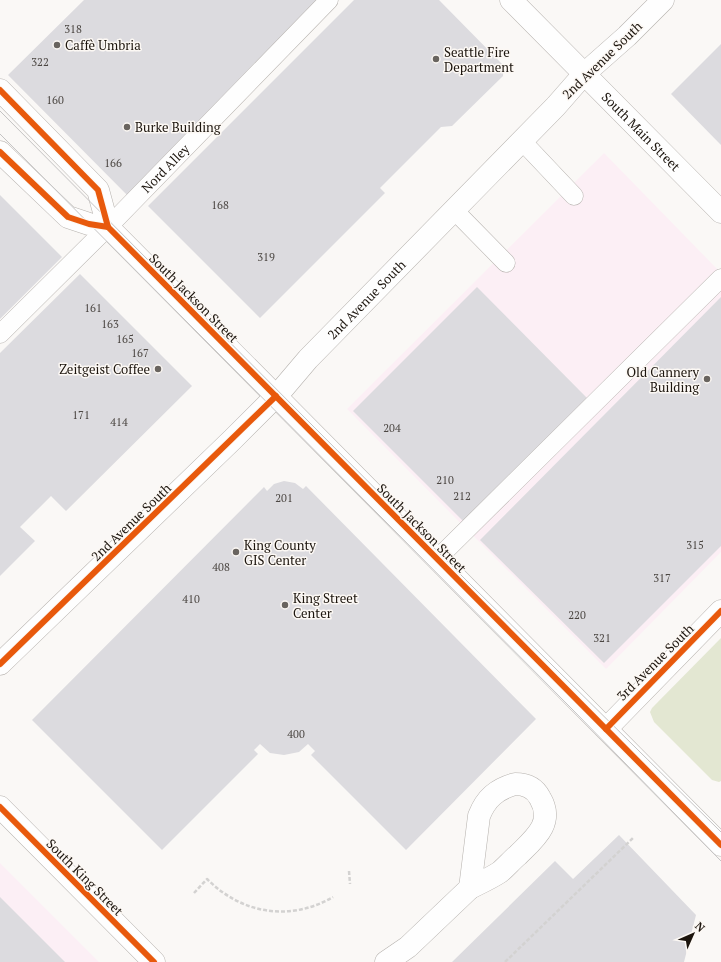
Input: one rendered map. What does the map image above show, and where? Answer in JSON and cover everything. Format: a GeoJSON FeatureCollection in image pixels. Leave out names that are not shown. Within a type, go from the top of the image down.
{"type":"FeatureCollection","features":[{"type":"Feature","properties":{"kind":"street","name":"South Main Street"},"geometry":{"type":"LineString","coordinates":[[511,0],[721,212]]}},
{"type":"Feature","properties":{"kind":"street","name":"2nd Avenue South"},"geometry":{"type":"LineString","coordinates":[[0,664],[276,396],[308,359],[556,106],[584,74],[627,36],[663,0]]}},
{"type":"Feature","properties":{"kind":"street","name":"South Jackson Street"},"geometry":{"type":"LineString","coordinates":[[0,90],[98,190],[108,226],[721,845]]}},
{"type":"Feature","properties":{"kind":"street"},"geometry":{"type":"LineString","coordinates":[[0,152],[68,218],[89,224],[108,226]]}},
{"type":"Feature","properties":{"kind":"street","name":"3rd Avenue South"},"geometry":{"type":"LineString","coordinates":[[606,728],[721,611]]}},
{"type":"Feature","properties":{"kind":"street"},"geometry":{"type":"LineString","coordinates":[[386,962],[408,947],[470,888],[500,872],[537,836],[543,827],[545,817],[544,806],[540,797],[533,789],[524,784],[515,784],[505,787],[495,792],[484,804],[479,816],[470,888]]}},
{"type":"Feature","properties":{"kind":"street","name":"South King Street"},"geometry":{"type":"LineString","coordinates":[[0,807],[154,962]]}},
{"type":"Feature","properties":{"kind":"lane","name":"Nord Alley"},"geometry":{"type":"LineString","coordinates":[[0,334],[329,0]]}},
{"type":"Feature","properties":{"kind":"lane"},"geometry":{"type":"LineString","coordinates":[[522,141],[574,196]]}},
{"type":"Feature","properties":{"kind":"lane"},"geometry":{"type":"LineString","coordinates":[[454,210],[506,263]]}},
{"type":"Feature","properties":{"kind":"lane"},"geometry":{"type":"LineString","coordinates":[[437,559],[721,278]]}},
{"type":"Feature","properties":{"kind":"path"},"geometry":{"type":"LineString","coordinates":[[505,962],[633,838]]}},
{"type":"Feature","properties":{"kind":"path"},"geometry":{"type":"LineString","coordinates":[[350,871],[350,884]]}},
{"type":"Feature","properties":{"kind":"path"},"geometry":{"type":"LineString","coordinates":[[194,893],[207,879],[217,889],[230,898],[248,907],[267,911],[306,910],[333,897]]}},
{"type":"Feature","properties":{"kind":"shaded area"},"geometry":{"type":"Polygon","coordinates":[[[604,153],[721,273],[721,552],[606,669],[347,409],[604,153]]]}},
{"type":"Feature","properties":{"kind":"shaded area"},"geometry":{"type":"Polygon","coordinates":[[[0,863],[99,962],[0,962],[0,863]]]}},
{"type":"Feature","properties":{"kind":"green space"},"geometry":{"type":"Polygon","coordinates":[[[721,638],[721,781],[719,782],[712,780],[654,722],[650,712],[652,708],[721,638]]]}},
{"type":"Feature","properties":{"kind":"building","name":"Burke Building"},"geometry":{"type":"Polygon","coordinates":[[[84,0],[322,0],[142,179],[145,182],[129,197],[8,75],[84,0]]]}},
{"type":"Feature","properties":{"kind":"building"},"geometry":{"type":"Polygon","coordinates":[[[354,0],[439,0],[503,65],[503,76],[452,126],[441,127],[380,188],[385,193],[260,318],[148,206],[354,0]]]}},
{"type":"Feature","properties":{"kind":"building"},"geometry":{"type":"Polygon","coordinates":[[[721,44],[721,145],[671,94],[721,44]]]}},
{"type":"Feature","properties":{"kind":"building"},"geometry":{"type":"Polygon","coordinates":[[[0,195],[62,257],[0,319],[0,195]]]}},
{"type":"Feature","properties":{"kind":"building"},"geometry":{"type":"Polygon","coordinates":[[[80,274],[192,386],[66,511],[51,496],[20,527],[35,541],[0,576],[0,353],[80,274]]]}},
{"type":"Feature","properties":{"kind":"building"},"geometry":{"type":"Polygon","coordinates":[[[477,287],[588,399],[464,522],[353,411],[477,287]]]}},
{"type":"Feature","properties":{"kind":"building"},"geometry":{"type":"Polygon","coordinates":[[[721,297],[721,546],[604,663],[480,540],[721,297]]]}},
{"type":"Feature","properties":{"kind":"building","name":"King Street Center"},"geometry":{"type":"Polygon","coordinates":[[[284,481],[295,483],[303,489],[306,486],[536,719],[406,850],[311,755],[315,751],[308,744],[299,752],[284,755],[270,753],[260,744],[254,750],[258,754],[162,850],[32,720],[264,487],[267,491],[274,484],[284,481]]]}},
{"type":"Feature","properties":{"kind":"building"},"geometry":{"type":"Polygon","coordinates":[[[619,835],[696,915],[684,962],[452,962],[555,861],[573,879],[619,835]]]}},
{"type":"Feature","properties":{"kind":"building"},"geometry":{"type":"Polygon","coordinates":[[[0,897],[65,962],[0,962],[0,897]]]}},
{"type":"Feature","properties":{"kind":"tram line"},"geometry":{"type":"LineString","coordinates":[[0,111],[470,584],[721,832]]}},
{"type":"Feature","properties":{"kind":"tram line"},"geometry":{"type":"LineString","coordinates":[[0,134],[572,709],[721,861]]}},
{"type":"Feature","properties":{"kind":"cycle path"},"geometry":{"type":"LineString","coordinates":[[0,90],[98,190],[108,227],[721,845]]}},
{"type":"Feature","properties":{"kind":"cycle path"},"geometry":{"type":"LineString","coordinates":[[0,152],[68,217],[89,224],[108,227]]}},
{"type":"Feature","properties":{"kind":"cycle path"},"geometry":{"type":"LineString","coordinates":[[0,664],[276,396]]}},
{"type":"Feature","properties":{"kind":"cycle path"},"geometry":{"type":"LineString","coordinates":[[606,729],[721,611]]}},
{"type":"Feature","properties":{"kind":"cycle path"},"geometry":{"type":"LineString","coordinates":[[0,807],[154,962]]}},
{"type":"Feature","properties":{"kind":"place","name":"Caffè Umbria"},"geometry":{"type":"Point","coordinates":[57,45]}},
{"type":"Feature","properties":{"kind":"place","name":"Seattle Fire Department"},"geometry":{"type":"Point","coordinates":[436,59]}},
{"type":"Feature","properties":{"kind":"place","name":"Burke Building"},"geometry":{"type":"Point","coordinates":[127,127]}},
{"type":"Feature","properties":{"kind":"place","name":"Zeitgeist Coffee"},"geometry":{"type":"Point","coordinates":[158,369]}},
{"type":"Feature","properties":{"kind":"place","name":"Old Cannery Building"},"geometry":{"type":"Point","coordinates":[707,379]}},
{"type":"Feature","properties":{"kind":"place","name":"King County GIS Center"},"geometry":{"type":"Point","coordinates":[236,552]}},
{"type":"Feature","properties":{"kind":"place","name":"King Street Center"},"geometry":{"type":"Point","coordinates":[285,605]}}]}
